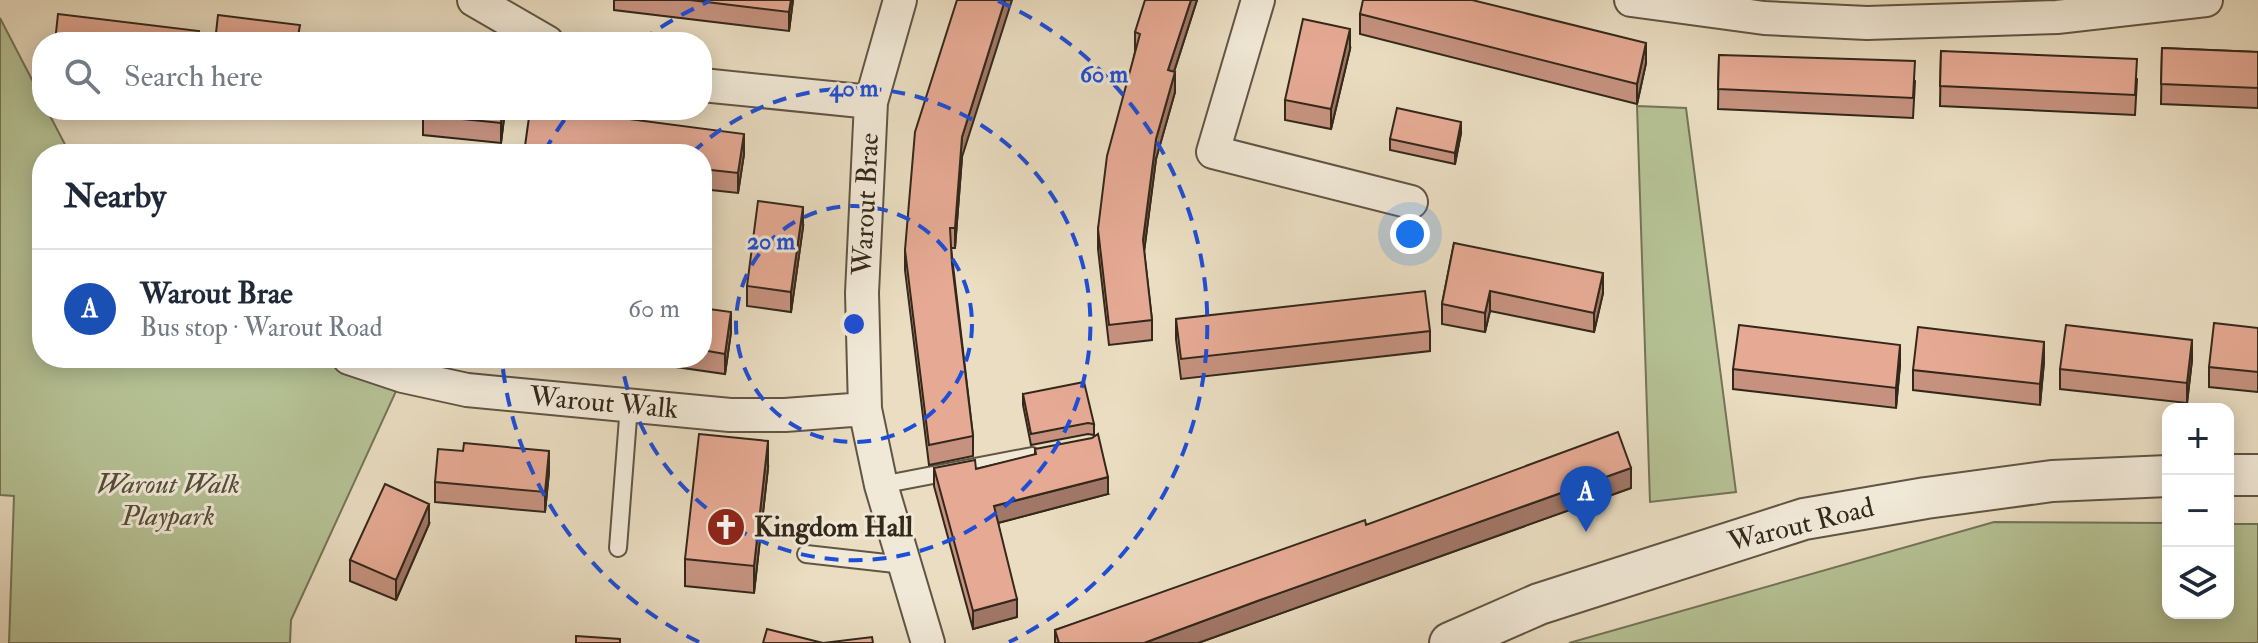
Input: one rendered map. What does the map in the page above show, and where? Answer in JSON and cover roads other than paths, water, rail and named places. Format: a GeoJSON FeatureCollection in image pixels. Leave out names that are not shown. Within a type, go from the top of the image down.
{"type":"FeatureCollection","features":[{"type":"Feature","properties":{"kind":"street"},"geometry":{"type":"LineString","coordinates":[[474,0],[530,32]]}},
{"type":"Feature","properties":{"kind":"street","name":"Warout Brae"},"geometry":{"type":"LineString","coordinates":[[900,0],[871,102],[862,293],[865,409],[881,485],[928,643]]}},
{"type":"Feature","properties":{"kind":"street"},"geometry":{"type":"LineString","coordinates":[[1258,0],[1213,152],[1411,202]]}},
{"type":"Feature","properties":{"kind":"street"},"geometry":{"type":"LineString","coordinates":[[1631,0],[1764,18],[1867,23],[2057,17],[2206,0]]}},
{"type":"Feature","properties":{"kind":"street"},"geometry":{"type":"LineString","coordinates":[[712,86],[871,102]]}},
{"type":"Feature","properties":{"kind":"street","name":"Warout Walk"},"geometry":{"type":"LineString","coordinates":[[379,368],[467,390],[730,415],[785,415],[865,409]]}},
{"type":"Feature","properties":{"kind":"street"},"geometry":{"type":"LineString","coordinates":[[2234,475],[2258,475]]}},
{"type":"Feature","properties":{"kind":"street","name":"Warout Road"},"geometry":{"type":"LineString","coordinates":[[1450,643],[1539,604],[1804,519],[2052,481],[2162,476]]}},
{"type":"Feature","properties":{"kind":"lane"},"geometry":{"type":"LineString","coordinates":[[618,548],[629,405]]}},
{"type":"Feature","properties":{"kind":"lane"},"geometry":{"type":"LineString","coordinates":[[881,485],[1045,454]]}},
{"type":"Feature","properties":{"kind":"lane"},"geometry":{"type":"LineString","coordinates":[[806,554],[904,565]]}},
{"type":"Feature","properties":{"kind":"place","name":"Kingdom Hall"},"geometry":{"type":"Point","coordinates":[726,527]}},
{"type":"Feature","properties":{"kind":"place","name":"Warout Brae"},"geometry":{"type":"Point","coordinates":[1586,532]}},
{"type":"Feature","properties":{"kind":"park label","name":"Warout Walk Playpark"},"geometry":{"type":"Point","coordinates":[168,500]}}]}
